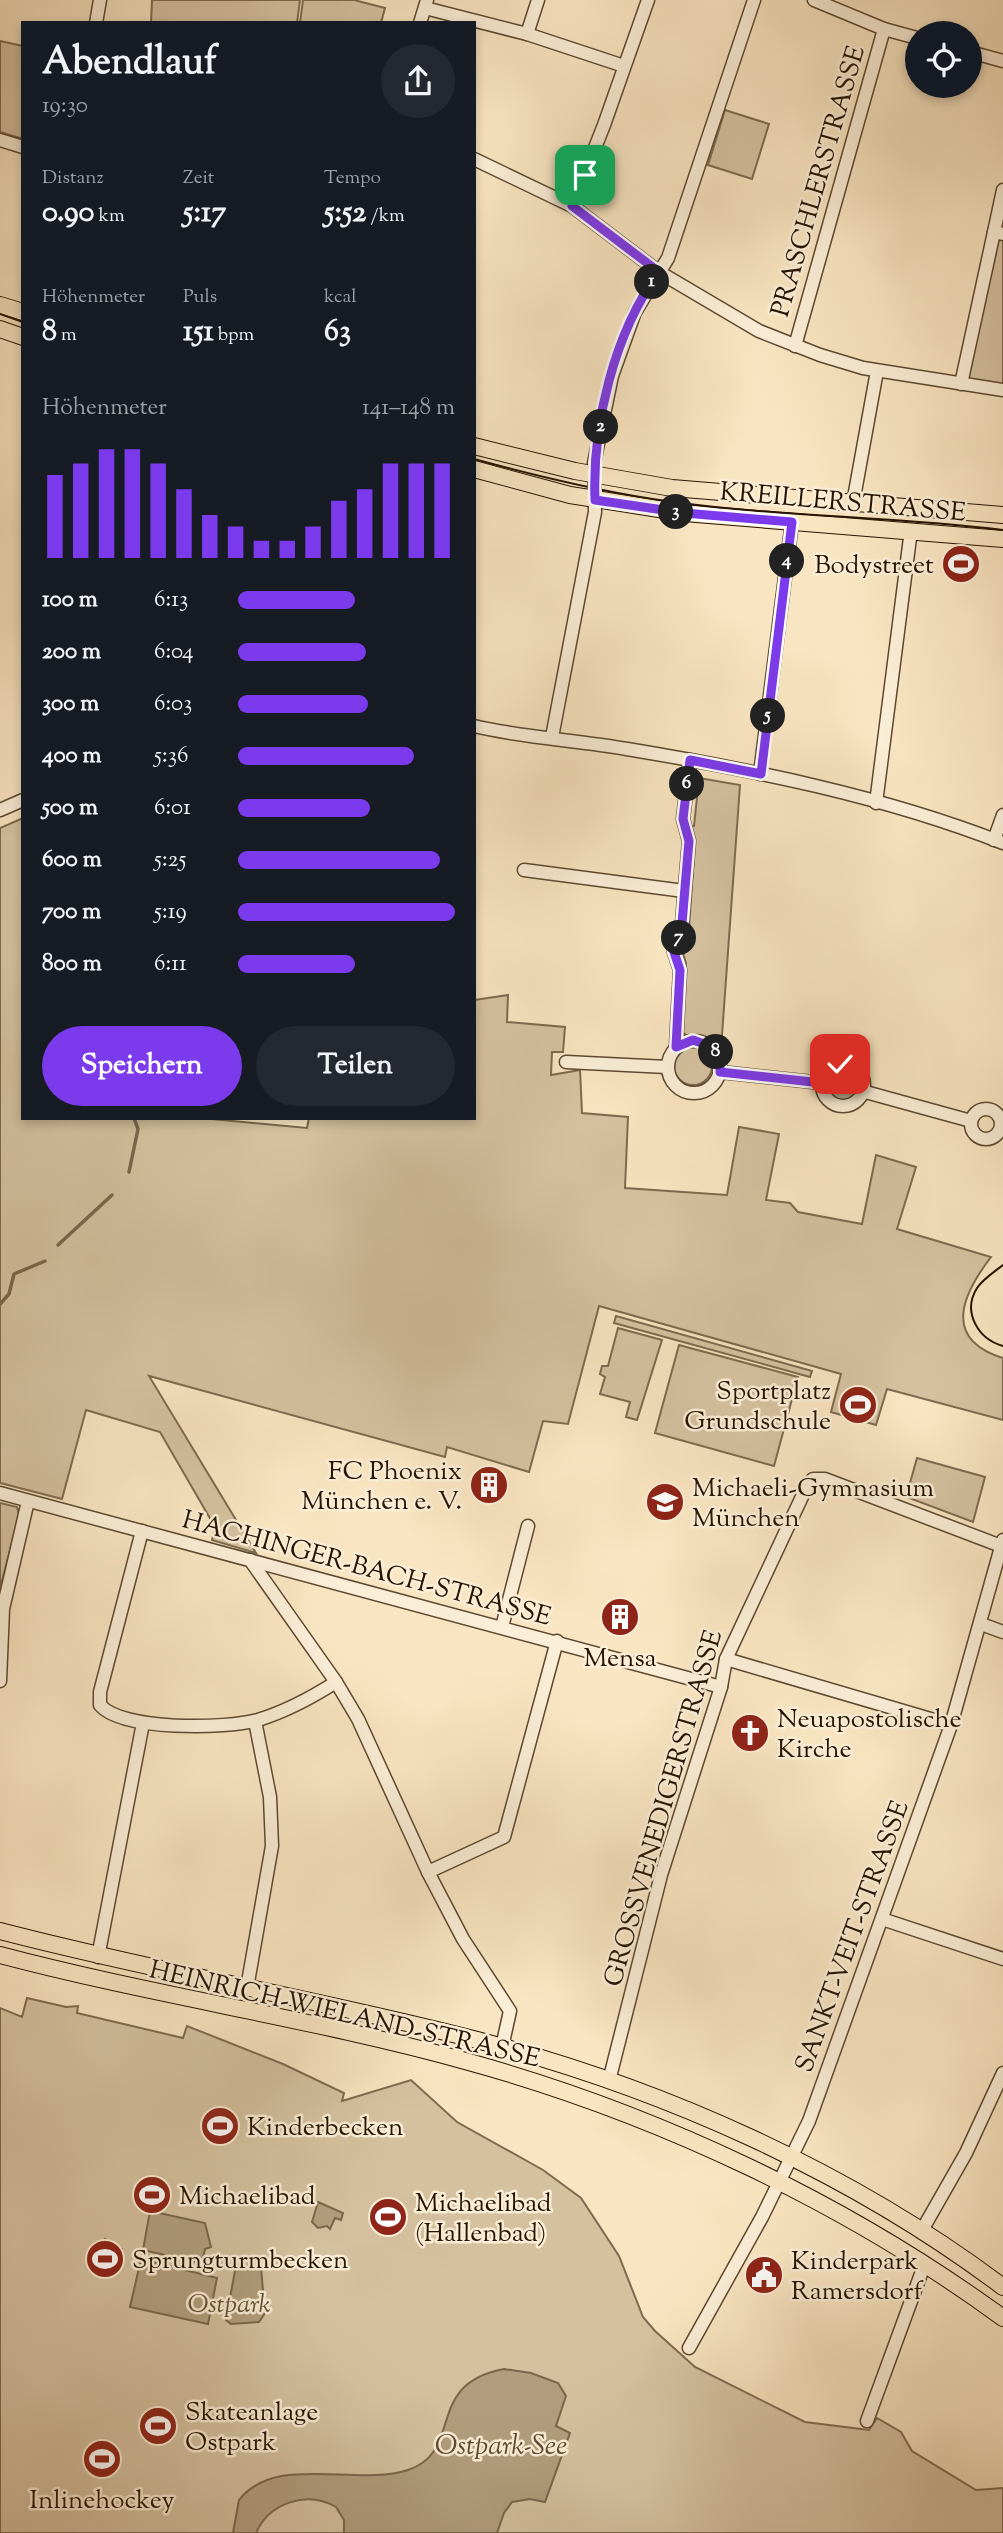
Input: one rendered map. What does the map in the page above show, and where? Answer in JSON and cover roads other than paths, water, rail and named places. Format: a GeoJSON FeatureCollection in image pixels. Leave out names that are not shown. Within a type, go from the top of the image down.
{"type":"FeatureCollection","features":[{"type":"Feature","properties":{"kind":"main road"},"geometry":{"type":"LineString","coordinates":[[0,304],[21,311]]}},
{"type":"Feature","properties":{"kind":"main road"},"geometry":{"type":"LineString","coordinates":[[0,329],[21,336]]}},
{"type":"Feature","properties":{"kind":"main road","name":"KREILLERSTRASSE"},"geometry":{"type":"LineString","coordinates":[[476,446],[594,475],[734,495],[1003,515]]}},
{"type":"Feature","properties":{"kind":"main road","name":"KREILLERSTRASSE"},"geometry":{"type":"LineString","coordinates":[[476,470],[595,500],[684,513],[1003,539]]}},
{"type":"Feature","properties":{"kind":"main road","name":"HEINRICH-WIELAND-STRASSE"},"geometry":{"type":"LineString","coordinates":[[0,1931],[98,1957],[502,2047],[609,2081],[692,2113],[791,2159],[921,2231],[1003,2287]]}},
{"type":"Feature","properties":{"kind":"main road","name":"HEINRICH-WIELAND-STRASSE"},"geometry":{"type":"LineString","coordinates":[[0,1955],[108,1983],[468,2062],[601,2103],[822,2203],[925,2263],[1003,2318]]}},
{"type":"Feature","properties":{"kind":"street"},"geometry":{"type":"LineString","coordinates":[[96,21],[100,0]]}},
{"type":"Feature","properties":{"kind":"street"},"geometry":{"type":"LineString","coordinates":[[527,34],[538,0]]}},
{"type":"Feature","properties":{"kind":"street"},"geometry":{"type":"LineString","coordinates":[[572,206],[648,0]]}},
{"type":"Feature","properties":{"kind":"street"},"geometry":{"type":"LineString","coordinates":[[552,737],[595,512],[594,475],[604,412],[622,346],[635,312],[668,258],[754,0]]}},
{"type":"Feature","properties":{"kind":"street"},"geometry":{"type":"LineString","coordinates":[[814,0],[884,29],[905,35]]}},
{"type":"Feature","properties":{"kind":"street"},"geometry":{"type":"LineString","coordinates":[[422,21],[426,4],[624,66]]}},
{"type":"Feature","properties":{"kind":"street","name":"PRASCHLERSTRASSE"},"geometry":{"type":"LineString","coordinates":[[795,346],[884,29]]}},
{"type":"Feature","properties":{"kind":"street"},"geometry":{"type":"LineString","coordinates":[[982,55],[1003,61]]}},
{"type":"Feature","properties":{"kind":"street"},"geometry":{"type":"LineString","coordinates":[[0,140],[21,146]]}},
{"type":"Feature","properties":{"kind":"street"},"geometry":{"type":"LineString","coordinates":[[476,160],[572,206],[659,272],[742,323],[795,346],[877,371],[1003,390]]}},
{"type":"Feature","properties":{"kind":"street"},"geometry":{"type":"LineString","coordinates":[[961,384],[998,233],[1003,190]]}},
{"type":"Feature","properties":{"kind":"street"},"geometry":{"type":"LineString","coordinates":[[853,503],[877,371]]}},
{"type":"Feature","properties":{"kind":"street"},"geometry":{"type":"LineString","coordinates":[[761,774],[792,522]]}},
{"type":"Feature","properties":{"kind":"street"},"geometry":{"type":"LineString","coordinates":[[876,803],[911,530]]}},
{"type":"Feature","properties":{"kind":"street"},"geometry":{"type":"LineString","coordinates":[[476,726],[761,774],[876,803],[999,842],[1003,815]]}},
{"type":"Feature","properties":{"kind":"street"},"geometry":{"type":"LineString","coordinates":[[676,1047],[693,1040],[710,1046],[720,1062],[720,1072],[712,1087],[690,1093],[672,1082],[667,1067],[676,1047],[680,970],[674,952],[681,935],[689,841],[683,819],[690,760]]}},
{"type":"Feature","properties":{"kind":"street"},"geometry":{"type":"LineString","coordinates":[[0,810],[21,801]]}},
{"type":"Feature","properties":{"kind":"street"},"geometry":{"type":"LineString","coordinates":[[524,870],[684,891]]}},
{"type":"Feature","properties":{"kind":"street"},"geometry":{"type":"LineString","coordinates":[[566,1062],[667,1067]]}},
{"type":"Feature","properties":{"kind":"street"},"geometry":{"type":"LineString","coordinates":[[846,1065],[858,1071],[862,1091],[855,1102],[842,1105],[830,1101],[822,1083],[827,1070],[846,1065]]}},
{"type":"Feature","properties":{"kind":"street"},"geometry":{"type":"LineString","coordinates":[[720,1072],[822,1083]]}},
{"type":"Feature","properties":{"kind":"street"},"geometry":{"type":"LineString","coordinates":[[862,1091],[971,1121]]}},
{"type":"Feature","properties":{"kind":"street"},"geometry":{"type":"LineString","coordinates":[[989,1110],[997,1115],[1001,1130],[989,1138],[981,1138],[972,1129],[971,1121],[980,1111],[989,1110]]}},
{"type":"Feature","properties":{"kind":"street","name":"GROSSVENEDIGERSTRASSE"},"geometry":{"type":"LineString","coordinates":[[609,2081],[661,1875],[721,1687],[726,1659],[757,1588],[813,1479],[825,1479],[1002,1543]]}},
{"type":"Feature","properties":{"kind":"street","name":"HACHINGER-BACH-STRASSE"},"geometry":{"type":"LineString","coordinates":[[0,1493],[721,1687]]}},
{"type":"Feature","properties":{"kind":"street"},"geometry":{"type":"LineString","coordinates":[[0,1681],[4,1609],[28,1501]]}},
{"type":"Feature","properties":{"kind":"street"},"geometry":{"type":"LineString","coordinates":[[502,1627],[528,1526]]}},
{"type":"Feature","properties":{"kind":"street"},"geometry":{"type":"LineString","coordinates":[[142,1531],[100,1692],[100,1705],[106,1713],[143,1723],[192,1726],[255,1721],[299,1705],[336,1682]]}},
{"type":"Feature","properties":{"kind":"street","name":"SANKT-VEIT-STRASSE"},"geometry":{"type":"LineString","coordinates":[[689,2348],[779,2183],[809,2121],[951,1725],[1002,1543]]}},
{"type":"Feature","properties":{"kind":"street"},"geometry":{"type":"LineString","coordinates":[[250,1560],[336,1682],[383,1771],[428,1872],[463,1940],[510,2011],[502,2047]]}},
{"type":"Feature","properties":{"kind":"street"},"geometry":{"type":"LineString","coordinates":[[981,1624],[1003,1632]]}},
{"type":"Feature","properties":{"kind":"street"},"geometry":{"type":"LineString","coordinates":[[428,1872],[504,1838],[557,1641]]}},
{"type":"Feature","properties":{"kind":"street"},"geometry":{"type":"LineString","coordinates":[[726,1659],[951,1725]]}},
{"type":"Feature","properties":{"kind":"street"},"geometry":{"type":"LineString","coordinates":[[247,1989],[272,1846],[270,1797],[255,1721]]}},
{"type":"Feature","properties":{"kind":"street"},"geometry":{"type":"LineString","coordinates":[[98,1957],[143,1723]]}},
{"type":"Feature","properties":{"kind":"street"},"geometry":{"type":"LineString","coordinates":[[882,1919],[1003,1959]]}},
{"type":"Feature","properties":{"kind":"street"},"geometry":{"type":"LineString","coordinates":[[921,2231],[966,2153],[1003,2073]]}},
{"type":"Feature","properties":{"kind":"street"},"geometry":{"type":"LineString","coordinates":[[867,2421],[918,2274],[925,2263]]}},
{"type":"Feature","properties":{"kind":"water"},"geometry":{"type":"Polygon","coordinates":[[[318,2202],[343,2213],[341,2220],[335,2218],[330,2229],[327,2226],[318,2228],[312,2222],[318,2202]]]}},
{"type":"Feature","properties":{"kind":"water"},"geometry":{"type":"Polygon","coordinates":[[[150,2211],[205,2223],[211,2247],[205,2249],[203,2257],[195,2262],[143,2250],[150,2211]]]}},
{"type":"Feature","properties":{"kind":"water","name":"Sprungturmbecken"},"geometry":{"type":"Polygon","coordinates":[[[105,2239],[122,2249],[120,2269],[114,2275],[88,2263],[90,2253],[105,2239]]]}},
{"type":"Feature","properties":{"kind":"water"},"geometry":{"type":"Polygon","coordinates":[[[141,2259],[217,2278],[208,2324],[130,2307],[141,2259]]]}},
{"type":"Feature","properties":{"kind":"water"},"geometry":{"type":"Polygon","coordinates":[[[236,2265],[261,2268],[265,2313],[259,2322],[231,2324],[226,2320],[236,2265]]]}},
{"type":"Feature","properties":{"kind":"water","name":"Ostpark-See"},"geometry":{"type":"Polygon","coordinates":[[[504,2369],[531,2373],[558,2383],[566,2396],[556,2426],[570,2433],[545,2502],[530,2499],[512,2502],[504,2513],[497,2533],[344,2533],[344,2520],[336,2507],[325,2502],[301,2500],[279,2507],[262,2523],[256,2533],[233,2533],[239,2500],[255,2486],[274,2478],[295,2474],[387,2474],[408,2470],[425,2461],[436,2448],[453,2403],[463,2388],[479,2377],[504,2369]]]}},
{"type":"Feature","properties":{"kind":"waterway"},"geometry":{"type":"LineString","coordinates":[[129,1172],[138,1129],[135,1120]]}},
{"type":"Feature","properties":{"kind":"waterway"},"geometry":{"type":"LineString","coordinates":[[58,1245],[112,1195]]}},
{"type":"Feature","properties":{"kind":"waterway"},"geometry":{"type":"LineString","coordinates":[[0,1304],[9,1294],[14,1274],[45,1261]]}},
{"type":"Feature","properties":{"kind":"tram line"},"geometry":{"type":"LineString","coordinates":[[0,314],[21,321]]}},
{"type":"Feature","properties":{"kind":"tram line"},"geometry":{"type":"LineString","coordinates":[[476,460],[573,484],[673,502],[1003,530]]}},
{"type":"Feature","properties":{"kind":"tram line"},"geometry":{"type":"LineString","coordinates":[[1003,1265],[979,1285],[971,1306],[972,1315],[980,1331],[1003,1346]]}},
{"type":"Feature","properties":{"kind":"place","name":"Bodystreet"},"geometry":{"type":"Point","coordinates":[961,564]}},
{"type":"Feature","properties":{"kind":"place","name":"Sportplatz Grundschule"},"geometry":{"type":"Point","coordinates":[858,1405]}},
{"type":"Feature","properties":{"kind":"place","name":"FC Phoenix München e. V."},"geometry":{"type":"Point","coordinates":[489,1485]}},
{"type":"Feature","properties":{"kind":"place","name":"Michaeli-Gymnasium München"},"geometry":{"type":"Point","coordinates":[665,1502]}},
{"type":"Feature","properties":{"kind":"place","name":"Mensa"},"geometry":{"type":"Point","coordinates":[620,1617]}},
{"type":"Feature","properties":{"kind":"place","name":"Neuapostolische Kirche"},"geometry":{"type":"Point","coordinates":[750,1733]}},
{"type":"Feature","properties":{"kind":"place","name":"Kinderbecken"},"geometry":{"type":"Point","coordinates":[220,2126]}},
{"type":"Feature","properties":{"kind":"place","name":"Michaelibad"},"geometry":{"type":"Point","coordinates":[152,2195]}},
{"type":"Feature","properties":{"kind":"place","name":"Michaelibad (Hallenbad)"},"geometry":{"type":"Point","coordinates":[388,2217]}},
{"type":"Feature","properties":{"kind":"place","name":"Sprungturmbecken"},"geometry":{"type":"Point","coordinates":[105,2259]}},
{"type":"Feature","properties":{"kind":"place","name":"Kinderpark Ramersdorf"},"geometry":{"type":"Point","coordinates":[764,2275]}},
{"type":"Feature","properties":{"kind":"place","name":"Skateanlage Ostpark"},"geometry":{"type":"Point","coordinates":[158,2426]}},
{"type":"Feature","properties":{"kind":"place","name":"Inlinehockey"},"geometry":{"type":"Point","coordinates":[102,2459]}},
{"type":"Feature","properties":{"kind":"park label","name":"Ostpark"},"geometry":{"type":"Point","coordinates":[229,2303]}}]}
